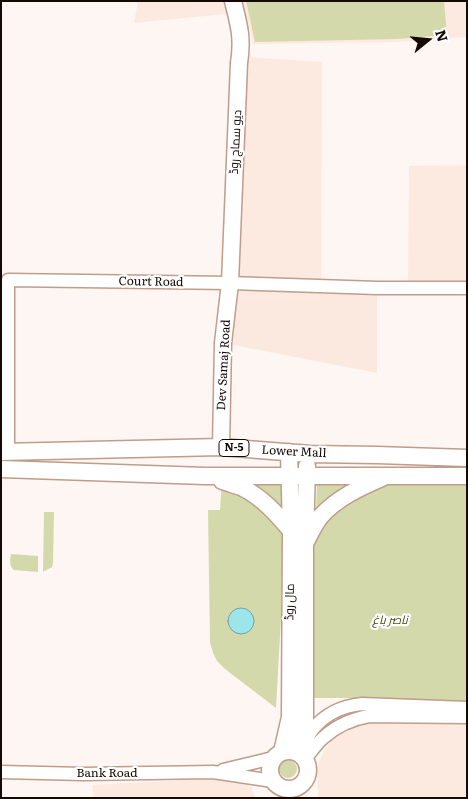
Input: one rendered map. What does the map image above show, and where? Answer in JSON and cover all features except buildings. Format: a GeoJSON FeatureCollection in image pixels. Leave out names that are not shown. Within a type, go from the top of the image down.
{"type":"FeatureCollection","features":[{"type":"Feature","properties":{"kind":"main road","name":"دیو سماج روڈ"},"geometry":{"type":"LineString","coordinates":[[230,283],[239,64],[242,43],[233,1]]}},
{"type":"Feature","properties":{"kind":"main road","name":"Dev Samaj Road"},"geometry":{"type":"LineString","coordinates":[[221,448],[223,343],[230,283]]}},
{"type":"Feature","properties":{"kind":"main road","name":"Lower Mall"},"geometry":{"type":"LineString","coordinates":[[5,452],[221,448],[307,454],[467,458]]}},
{"type":"Feature","properties":{"kind":"main road","name":"مال روڈ"},"geometry":{"type":"LineString","coordinates":[[289,452],[291,755]]}},
{"type":"Feature","properties":{"kind":"main road","name":"مال روڈ"},"geometry":{"type":"LineString","coordinates":[[291,755],[305,722],[307,454]]}},
{"type":"Feature","properties":{"kind":"main road","name":"Lower Mall"},"geometry":{"type":"LineString","coordinates":[[1,469],[205,476],[467,476]]}},
{"type":"Feature","properties":{"kind":"main road"},"geometry":{"type":"LineString","coordinates":[[305,544],[316,521],[329,508],[364,485],[390,475]]}},
{"type":"Feature","properties":{"kind":"main road"},"geometry":{"type":"LineString","coordinates":[[205,476],[241,487],[263,501],[280,517],[291,531]]}},
{"type":"Feature","properties":{"kind":"main road"},"geometry":{"type":"LineString","coordinates":[[291,755],[307,763],[308,772],[302,791],[279,786],[275,787],[270,770],[271,762],[291,755]]}},
{"type":"Feature","properties":{"kind":"street","name":"Court Road"},"geometry":{"type":"LineString","coordinates":[[5,452],[8,280],[230,283],[370,288],[467,288]]}},
{"type":"Feature","properties":{"kind":"street"},"geometry":{"type":"LineString","coordinates":[[291,755],[320,722],[329,714],[346,706],[362,704],[467,708]]}},
{"type":"Feature","properties":{"kind":"street"},"geometry":{"type":"LineString","coordinates":[[291,755],[324,737],[346,722],[358,718],[369,716],[467,717]]}},
{"type":"Feature","properties":{"kind":"street","name":"Bank Road"},"geometry":{"type":"LineString","coordinates":[[1,772],[83,774],[213,772],[291,755]]}},
{"type":"Feature","properties":{"kind":"street","name":"Bank Road"},"geometry":{"type":"LineString","coordinates":[[213,772],[275,787]]}},
{"type":"Feature","properties":{"kind":"shaded area"},"geometry":{"type":"Polygon","coordinates":[[[138,1],[233,1],[236,13],[134,23],[138,1]]]}},
{"type":"Feature","properties":{"kind":"shaded area"},"geometry":{"type":"Polygon","coordinates":[[[243,1],[467,1],[467,37],[398,42],[253,44],[243,1]]]}},
{"type":"Feature","properties":{"kind":"shaded area"},"geometry":{"type":"Polygon","coordinates":[[[247,57],[322,62],[321,300],[234,297],[247,57]]]}},
{"type":"Feature","properties":{"kind":"shaded area"},"geometry":{"type":"Polygon","coordinates":[[[467,165],[467,288],[408,288],[409,166],[467,165]]]}},
{"type":"Feature","properties":{"kind":"shaded area"},"geometry":{"type":"Polygon","coordinates":[[[230,283],[377,288],[377,373],[223,343],[230,283]]]}},
{"type":"Feature","properties":{"kind":"shaded area"},"geometry":{"type":"Polygon","coordinates":[[[364,720],[467,721],[467,798],[318,798],[317,767],[324,751],[334,737],[348,727],[364,720]]]}},
{"type":"Feature","properties":{"kind":"shaded area"},"geometry":{"type":"Polygon","coordinates":[[[241,779],[252,788],[255,798],[94,798],[92,785],[241,779]]]}},
{"type":"Feature","properties":{"kind":"green space"},"geometry":{"type":"Polygon","coordinates":[[[246,1],[444,1],[447,35],[396,39],[255,42],[246,1]]]}},
{"type":"Feature","properties":{"kind":"green space"},"geometry":{"type":"Polygon","coordinates":[[[369,477],[316,514],[317,479],[369,477]]]}},
{"type":"Feature","properties":{"kind":"green space"},"geometry":{"type":"Polygon","coordinates":[[[222,479],[273,481],[284,485],[281,618],[276,708],[217,661],[210,642],[208,510],[220,510],[222,479]]]}},
{"type":"Feature","properties":{"kind":"green space","name":"ناصر باغ"},"geometry":{"type":"Polygon","coordinates":[[[381,481],[467,482],[467,704],[363,698],[312,698],[313,543],[324,520],[381,481]]]}},
{"type":"Feature","properties":{"kind":"green space"},"geometry":{"type":"Polygon","coordinates":[[[44,512],[54,512],[53,563],[52,567],[43,572],[44,512]]]}},
{"type":"Feature","properties":{"kind":"green space"},"geometry":{"type":"Polygon","coordinates":[[[11,554],[38,556],[38,572],[14,570],[10,561],[11,554]]]}},
{"type":"Feature","properties":{"kind":"green space"},"geometry":{"type":"Polygon","coordinates":[[[288,760],[294,763],[297,769],[294,775],[288,778],[282,775],[279,769],[282,763],[288,760]]]}},
{"type":"Feature","properties":{"kind":"water"},"geometry":{"type":"Polygon","coordinates":[[[241,608],[250,612],[254,621],[250,630],[241,634],[232,630],[228,621],[232,612],[241,608]]]}}]}
